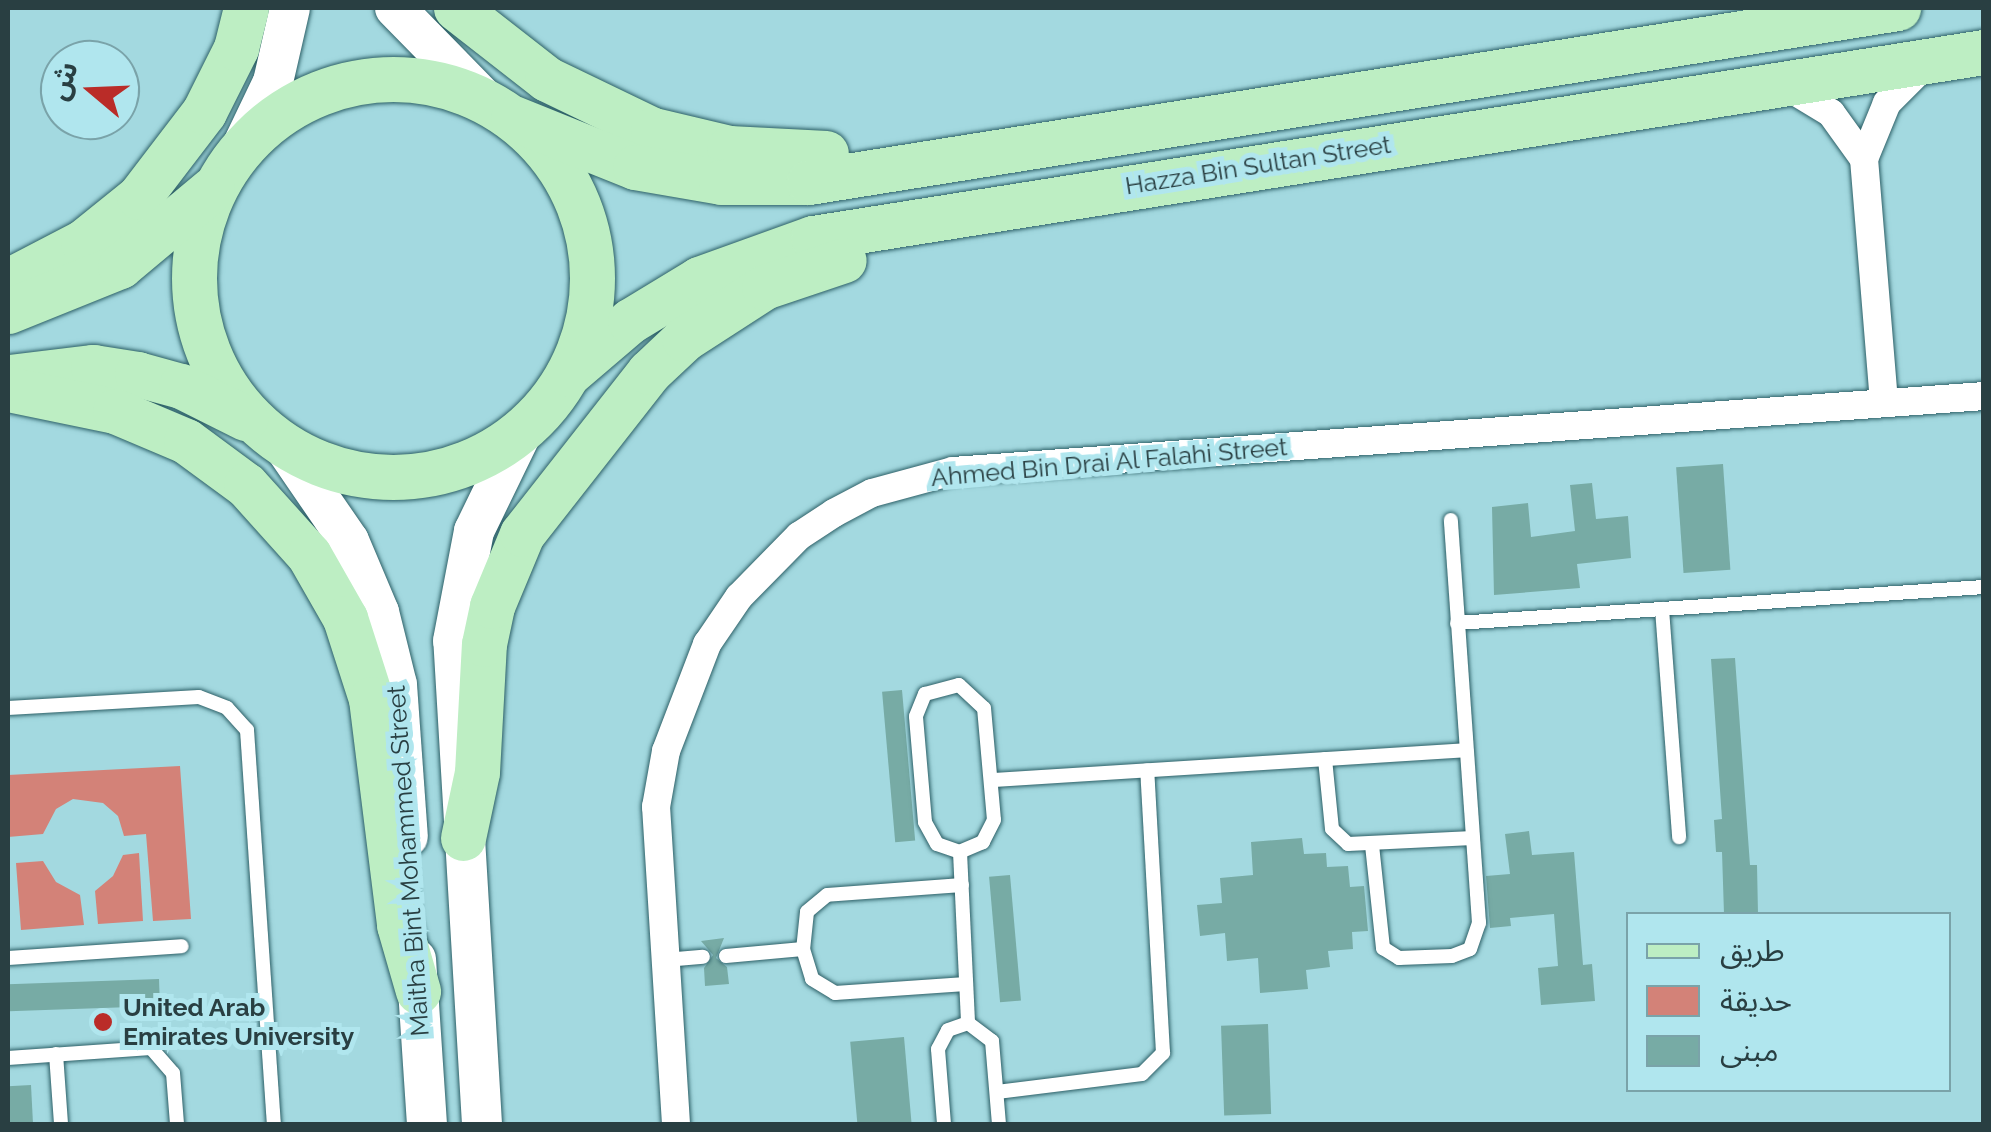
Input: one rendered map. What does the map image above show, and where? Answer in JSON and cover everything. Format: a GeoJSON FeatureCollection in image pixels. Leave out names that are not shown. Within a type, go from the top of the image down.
{"type":"FeatureCollection","features":[{"type":"Feature","properties":{"kind":"main road"},"geometry":{"type":"LineString","coordinates":[[8,281],[82,242],[138,198],[204,112],[236,48],[246,8]]}},
{"type":"Feature","properties":{"kind":"main road"},"geometry":{"type":"LineString","coordinates":[[272,437],[226,387],[203,338],[194,284],[200,230],[273,82],[290,8]]}},
{"type":"Feature","properties":{"kind":"main road"},"geometry":{"type":"LineString","coordinates":[[395,8],[547,151],[572,191],[588,236],[588,314],[568,374],[522,430],[480,514],[457,604],[453,682],[482,1124]]}},
{"type":"Feature","properties":{"kind":"main road"},"geometry":{"type":"LineString","coordinates":[[456,8],[514,58],[581,98],[652,130],[728,148],[846,152],[1024,122],[1135,130]]}},
{"type":"Feature","properties":{"kind":"main road"},"geometry":{"type":"LineString","coordinates":[[8,311],[120,266],[191,212],[278,115],[311,98],[381,79],[435,83],[635,168],[765,184],[1135,130],[1898,8]]}},
{"type":"Feature","properties":{"kind":"main road","name":"Hazza Bin Sultan Street"},"geometry":{"type":"LineString","coordinates":[[568,374],[664,298],[736,262],[813,238],[1984,52]]}},
{"type":"Feature","properties":{"kind":"main road"},"geometry":{"type":"LineString","coordinates":[[463,838],[475,783],[492,606],[544,501],[649,372],[722,310],[764,287],[883,250],[963,213]]}},
{"type":"Feature","properties":{"kind":"main road"},"geometry":{"type":"LineString","coordinates":[[8,377],[93,367],[138,374],[222,403],[272,437],[329,468],[379,478],[431,475],[479,458],[522,430]]}},
{"type":"Feature","properties":{"kind":"main road"},"geometry":{"type":"LineString","coordinates":[[8,389],[115,411],[186,441],[246,485],[309,555],[345,618],[371,698],[396,900],[418,991]]}},
{"type":"Feature","properties":{"kind":"main road","name":"Maitha Bint Mohammed Street"},"geometry":{"type":"LineString","coordinates":[[272,437],[349,541],[398,686],[427,1124]]}},
{"type":"Feature","properties":{"kind":"street"},"geometry":{"type":"LineString","coordinates":[[1884,402],[1864,159],[1887,103],[1930,61]]}},
{"type":"Feature","properties":{"kind":"street"},"geometry":{"type":"LineString","coordinates":[[1782,84],[1830,114],[1864,159]]}},
{"type":"Feature","properties":{"kind":"street","name":"Ahmed Bin Drai Al Falahi Street"},"geometry":{"type":"LineString","coordinates":[[676,1124],[656,807],[683,696],[707,644],[767,565],[810,528],[872,494],[953,471],[1984,396]]}},
{"type":"Feature","properties":{"kind":"lane"},"geometry":{"type":"LineString","coordinates":[[1372,844],[1383,948],[1399,958],[1452,956],[1470,948],[1478,932],[1451,520]]}},
{"type":"Feature","properties":{"kind":"lane"},"geometry":{"type":"LineString","coordinates":[[1457,623],[1984,586]]}},
{"type":"Feature","properties":{"kind":"lane"},"geometry":{"type":"LineString","coordinates":[[1662,609],[1679,837]]}},
{"type":"Feature","properties":{"kind":"lane"},"geometry":{"type":"LineString","coordinates":[[959,684],[978,698],[993,780],[990,832],[960,852],[937,844],[925,822],[916,716],[935,687],[959,684]]}},
{"type":"Feature","properties":{"kind":"lane"},"geometry":{"type":"LineString","coordinates":[[8,708],[199,697],[227,708],[247,730],[274,1124]]}},
{"type":"Feature","properties":{"kind":"lane"},"geometry":{"type":"LineString","coordinates":[[993,780],[1466,750]]}},
{"type":"Feature","properties":{"kind":"lane"},"geometry":{"type":"LineString","coordinates":[[1325,759],[1332,829],[1348,844],[1473,838]]}},
{"type":"Feature","properties":{"kind":"lane"},"geometry":{"type":"LineString","coordinates":[[997,1092],[1142,1074],[1164,1053],[1146,770]]}},
{"type":"Feature","properties":{"kind":"lane"},"geometry":{"type":"LineString","coordinates":[[960,852],[968,1023]]}},
{"type":"Feature","properties":{"kind":"lane"},"geometry":{"type":"LineString","coordinates":[[962,884],[827,895],[807,912],[803,949],[812,978],[835,993],[966,984]]}},
{"type":"Feature","properties":{"kind":"lane"},"geometry":{"type":"LineString","coordinates":[[8,958],[182,946]]}},
{"type":"Feature","properties":{"kind":"lane"},"geometry":{"type":"LineString","coordinates":[[726,956],[803,949]]}},
{"type":"Feature","properties":{"kind":"lane"},"geometry":{"type":"LineString","coordinates":[[665,960],[703,957]]}},
{"type":"Feature","properties":{"kind":"lane"},"geometry":{"type":"LineString","coordinates":[[968,1023],[992,1041],[999,1124]]}},
{"type":"Feature","properties":{"kind":"lane"},"geometry":{"type":"LineString","coordinates":[[944,1124],[938,1049],[948,1030],[968,1023]]}},
{"type":"Feature","properties":{"kind":"lane"},"geometry":{"type":"LineString","coordinates":[[8,1058],[151,1048],[161,1054],[172,1072],[177,1124]]}},
{"type":"Feature","properties":{"kind":"lane"},"geometry":{"type":"LineString","coordinates":[[56,1054],[61,1124]]}},
{"type":"Feature","properties":{"kind":"green space"},"geometry":{"type":"Polygon","coordinates":[[[180,766],[191,919],[153,921],[146,834],[124,836],[118,816],[103,803],[73,799],[56,809],[43,834],[8,837],[8,775],[180,766]]]}},
{"type":"Feature","properties":{"kind":"green space"},"geometry":{"type":"Polygon","coordinates":[[[139,853],[143,921],[98,924],[95,891],[113,876],[123,855],[139,853]]]}},
{"type":"Feature","properties":{"kind":"green space"},"geometry":{"type":"Polygon","coordinates":[[[43,861],[56,882],[80,895],[84,925],[21,930],[16,863],[43,861]]]}},
{"type":"Feature","properties":{"kind":"building"},"geometry":{"type":"Polygon","coordinates":[[[1723,464],[1730,570],[1684,573],[1676,467],[1723,464]]]}},
{"type":"Feature","properties":{"kind":"building"},"geometry":{"type":"Polygon","coordinates":[[[1592,483],[1596,519],[1628,516],[1631,558],[1577,564],[1580,588],[1494,595],[1492,507],[1528,503],[1531,537],[1575,531],[1570,485],[1592,483]]]}},
{"type":"Feature","properties":{"kind":"building"},"geometry":{"type":"Polygon","coordinates":[[[1735,658],[1750,865],[1757,865],[1758,912],[1724,912],[1722,852],[1716,852],[1714,820],[1722,819],[1711,659],[1735,658]]]}},
{"type":"Feature","properties":{"kind":"building"},"geometry":{"type":"Polygon","coordinates":[[[902,690],[915,840],[895,842],[882,692],[902,690]]]}},
{"type":"Feature","properties":{"kind":"building"},"geometry":{"type":"Polygon","coordinates":[[[1529,831],[1532,855],[1574,852],[1583,965],[1592,964],[1595,1001],[1541,1005],[1538,968],[1558,966],[1554,914],[1510,918],[1511,926],[1490,928],[1486,876],[1510,874],[1505,834],[1529,831]]]}},
{"type":"Feature","properties":{"kind":"building"},"geometry":{"type":"Polygon","coordinates":[[[1302,838],[1304,854],[1326,853],[1327,867],[1348,866],[1350,887],[1364,886],[1368,931],[1352,932],[1353,949],[1328,951],[1330,967],[1306,970],[1308,989],[1260,993],[1258,958],[1227,961],[1225,933],[1200,936],[1197,905],[1222,903],[1220,878],[1253,875],[1251,842],[1302,838]]]}},
{"type":"Feature","properties":{"kind":"building"},"geometry":{"type":"Polygon","coordinates":[[[1010,875],[1021,1001],[1000,1002],[989,877],[1010,875]]]}},
{"type":"Feature","properties":{"kind":"building"},"geometry":{"type":"Polygon","coordinates":[[[724,938],[716,958],[727,967],[729,984],[705,986],[704,968],[713,955],[701,941],[724,938]]]}},
{"type":"Feature","properties":{"kind":"building"},"geometry":{"type":"Polygon","coordinates":[[[159,979],[160,1006],[9,1011],[8,984],[159,979]]]}},
{"type":"Feature","properties":{"kind":"building"},"geometry":{"type":"Polygon","coordinates":[[[1268,1024],[1271,1114],[1224,1116],[1221,1026],[1268,1024]]]}},
{"type":"Feature","properties":{"kind":"building"},"geometry":{"type":"Polygon","coordinates":[[[904,1037],[912,1124],[857,1124],[850,1042],[904,1037]]]}},
{"type":"Feature","properties":{"kind":"building"},"geometry":{"type":"Polygon","coordinates":[[[31,1085],[33,1124],[10,1124],[8,1086],[31,1085]]]}},
{"type":"Feature","properties":{"kind":"place","name":"United Arab Emirates University"},"geometry":{"type":"Point","coordinates":[103,1022]}}]}
